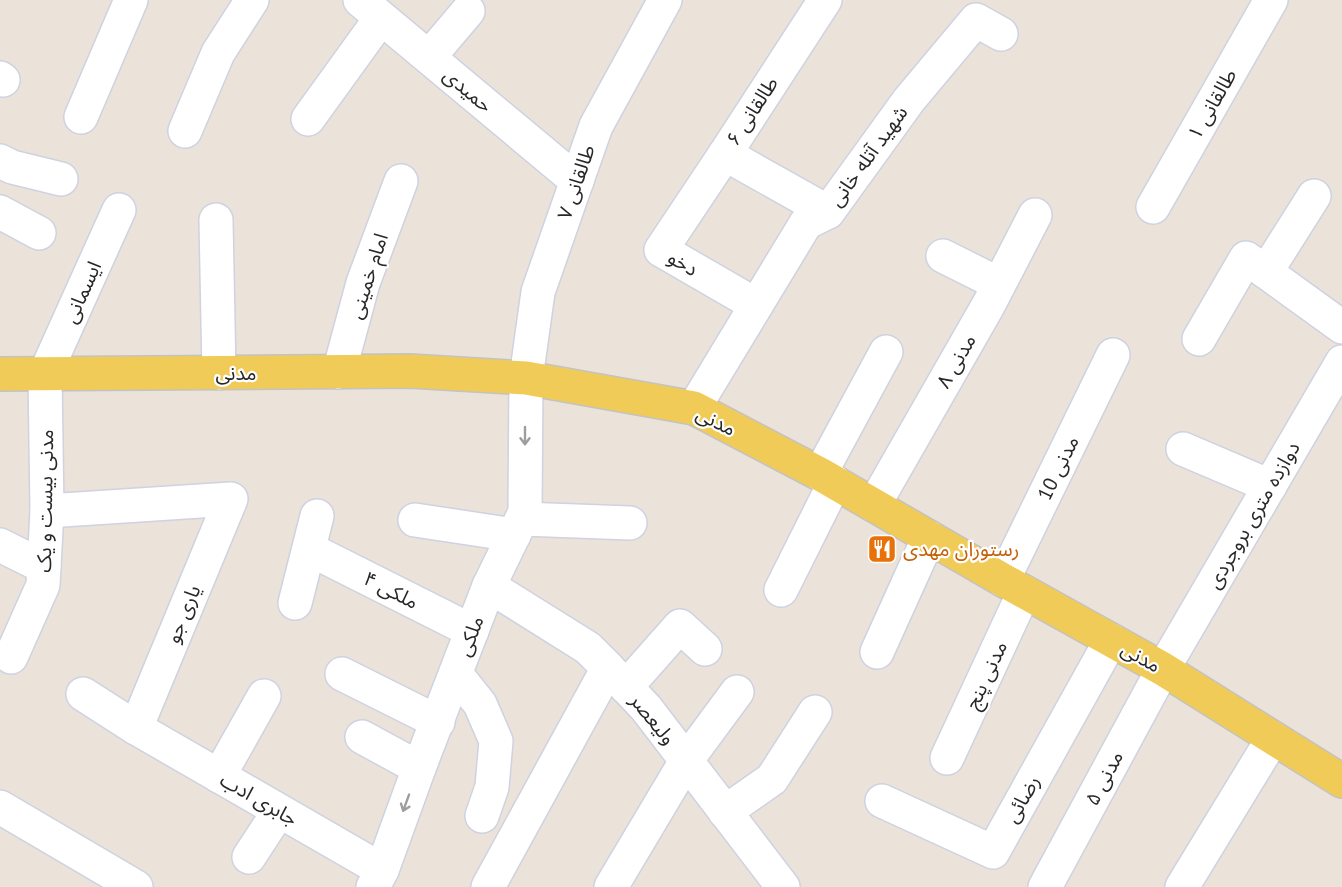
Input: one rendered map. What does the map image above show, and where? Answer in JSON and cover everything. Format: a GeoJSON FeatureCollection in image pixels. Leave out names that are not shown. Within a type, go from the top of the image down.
{"type":"FeatureCollection","features":[{"type":"Feature","properties":{"kind":"main road","name":"مدنی"},"geometry":{"type":"LineString","coordinates":[[0,374],[410,371],[526,378],[694,408],[827,478],[1163,669],[1342,781]]}},
{"type":"Feature","properties":{"kind":"street"},"geometry":{"type":"LineString","coordinates":[[81,117],[131,0]]}},
{"type":"Feature","properties":{"kind":"street"},"geometry":{"type":"LineString","coordinates":[[185,131],[218,53],[252,0]]}},
{"type":"Feature","properties":{"kind":"street","name":"طالقانی ۷"},"geometry":{"type":"LineString","coordinates":[[526,378],[538,292],[596,126],[666,0]]}},
{"type":"Feature","properties":{"kind":"street","name":"طالقانی ۶"},"geometry":{"type":"LineString","coordinates":[[825,0],[719,162],[828,212]]}},
{"type":"Feature","properties":{"kind":"street","name":"طالقانی ۱"},"geometry":{"type":"LineString","coordinates":[[1153,207],[1271,0]]}},
{"type":"Feature","properties":{"kind":"street"},"geometry":{"type":"LineString","coordinates":[[308,119],[371,9]]}},
{"type":"Feature","properties":{"kind":"street","name":"حمیدی"},"geometry":{"type":"LineString","coordinates":[[371,9],[577,181]]}},
{"type":"Feature","properties":{"kind":"street"},"geometry":{"type":"LineString","coordinates":[[429,57],[468,11]]}},
{"type":"Feature","properties":{"kind":"street","name":"شهید آتله خانی"},"geometry":{"type":"LineString","coordinates":[[694,408],[806,223],[828,212],[909,100],[976,20],[1001,34]]}},
{"type":"Feature","properties":{"kind":"street","name":"دخو"},"geometry":{"type":"LineString","coordinates":[[719,162],[661,250],[756,305]]}},
{"type":"Feature","properties":{"kind":"street"},"geometry":{"type":"LineString","coordinates":[[4,171],[61,179]]}},
{"type":"Feature","properties":{"kind":"street","name":"امام خمینی"},"geometry":{"type":"LineString","coordinates":[[339,372],[363,283],[402,181]]}},
{"type":"Feature","properties":{"kind":"street"},"geometry":{"type":"LineString","coordinates":[[1266,272],[1314,196]]}},
{"type":"Feature","properties":{"kind":"street","name":"ایسمانی"},"geometry":{"type":"LineString","coordinates":[[45,374],[119,210]]}},
{"type":"Feature","properties":{"kind":"street"},"geometry":{"type":"LineString","coordinates":[[0,212],[39,233]]}},
{"type":"Feature","properties":{"kind":"street","name":"مدنی ۸"},"geometry":{"type":"LineString","coordinates":[[874,505],[999,284],[1035,215]]}},
{"type":"Feature","properties":{"kind":"street"},"geometry":{"type":"LineString","coordinates":[[216,220],[219,373]]}},
{"type":"Feature","properties":{"kind":"street"},"geometry":{"type":"LineString","coordinates":[[943,256],[999,284]]}},
{"type":"Feature","properties":{"kind":"street"},"geometry":{"type":"LineString","coordinates":[[1199,339],[1246,258],[1342,327]]}},
{"type":"Feature","properties":{"kind":"street"},"geometry":{"type":"LineString","coordinates":[[781,590],[827,478],[886,352]]}},
{"type":"Feature","properties":{"kind":"street","name":"مدنی 10"},"geometry":{"type":"LineString","coordinates":[[1014,586],[1113,356]]}},
{"type":"Feature","properties":{"kind":"street","name":"دوازده متری بروجردی"},"geometry":{"type":"LineString","coordinates":[[1163,669],[1342,362]]}},
{"type":"Feature","properties":{"kind":"street","name":"مدنی بیست و یک"},"geometry":{"type":"LineString","coordinates":[[11,657],[43,585],[47,511],[45,374]]}},
{"type":"Feature","properties":{"kind":"street","name":"ملکی"},"geometry":{"type":"LineString","coordinates":[[377,879],[489,586],[525,512],[526,378]]}},
{"type":"Feature","properties":{"kind":"street"},"geometry":{"type":"LineString","coordinates":[[1183,449],[1270,486]]}},
{"type":"Feature","properties":{"kind":"street","name":"یاری جو"},"geometry":{"type":"LineString","coordinates":[[47,511],[231,499],[136,728]]}},
{"type":"Feature","properties":{"kind":"street"},"geometry":{"type":"LineString","coordinates":[[295,603],[317,516]]}},
{"type":"Feature","properties":{"kind":"street"},"geometry":{"type":"LineString","coordinates":[[415,520],[518,527],[630,523]]}},
{"type":"Feature","properties":{"kind":"street"},"geometry":{"type":"LineString","coordinates":[[877,652],[929,537]]}},
{"type":"Feature","properties":{"kind":"street"},"geometry":{"type":"LineString","coordinates":[[0,545],[44,567]]}},
{"type":"Feature","properties":{"kind":"street","name":"ملکی ۴"},"geometry":{"type":"LineString","coordinates":[[309,549],[472,631]]}},
{"type":"Feature","properties":{"kind":"street","name":"ولیعصر"},"geometry":{"type":"LineString","coordinates":[[489,586],[588,648],[646,708],[725,812],[772,882]]}},
{"type":"Feature","properties":{"kind":"street","name":"مدنی پنج"},"geometry":{"type":"LineString","coordinates":[[947,758],[1014,586]]}},
{"type":"Feature","properties":{"kind":"street"},"geometry":{"type":"LineString","coordinates":[[488,887],[617,678],[680,626],[705,649]]}},
{"type":"Feature","properties":{"kind":"street","name":"رضائی"},"geometry":{"type":"LineString","coordinates":[[882,801],[993,852],[1111,640]]}},
{"type":"Feature","properties":{"kind":"street","name":"مدنی ۵"},"geometry":{"type":"LineString","coordinates":[[1045,887],[1163,669]]}},
{"type":"Feature","properties":{"kind":"street"},"geometry":{"type":"LineString","coordinates":[[342,674],[438,722]]}},
{"type":"Feature","properties":{"kind":"street"},"geometry":{"type":"LineString","coordinates":[[456,674],[480,704],[496,741],[492,787],[482,816]]}},
{"type":"Feature","properties":{"kind":"street"},"geometry":{"type":"LineString","coordinates":[[611,887],[686,760],[737,693]]}},
{"type":"Feature","properties":{"kind":"street","name":"جابری ادب"},"geometry":{"type":"LineString","coordinates":[[83,694],[136,728],[279,811],[377,879]]}},
{"type":"Feature","properties":{"kind":"street"},"geometry":{"type":"LineString","coordinates":[[219,776],[264,696]]}},
{"type":"Feature","properties":{"kind":"street"},"geometry":{"type":"LineString","coordinates":[[725,812],[772,779],[815,712]]}},
{"type":"Feature","properties":{"kind":"street"},"geometry":{"type":"LineString","coordinates":[[362,737],[419,768]]}},
{"type":"Feature","properties":{"kind":"street"},"geometry":{"type":"LineString","coordinates":[[1182,887],[1273,738]]}},
{"type":"Feature","properties":{"kind":"street"},"geometry":{"type":"LineString","coordinates":[[0,807],[136,887]]}},
{"type":"Feature","properties":{"kind":"street"},"geometry":{"type":"LineString","coordinates":[[249,857],[279,811]]}},
{"type":"Feature","properties":{"kind":"place","name":"رستوران مهدی"},"geometry":{"type":"Point","coordinates":[882,549]}}]}
